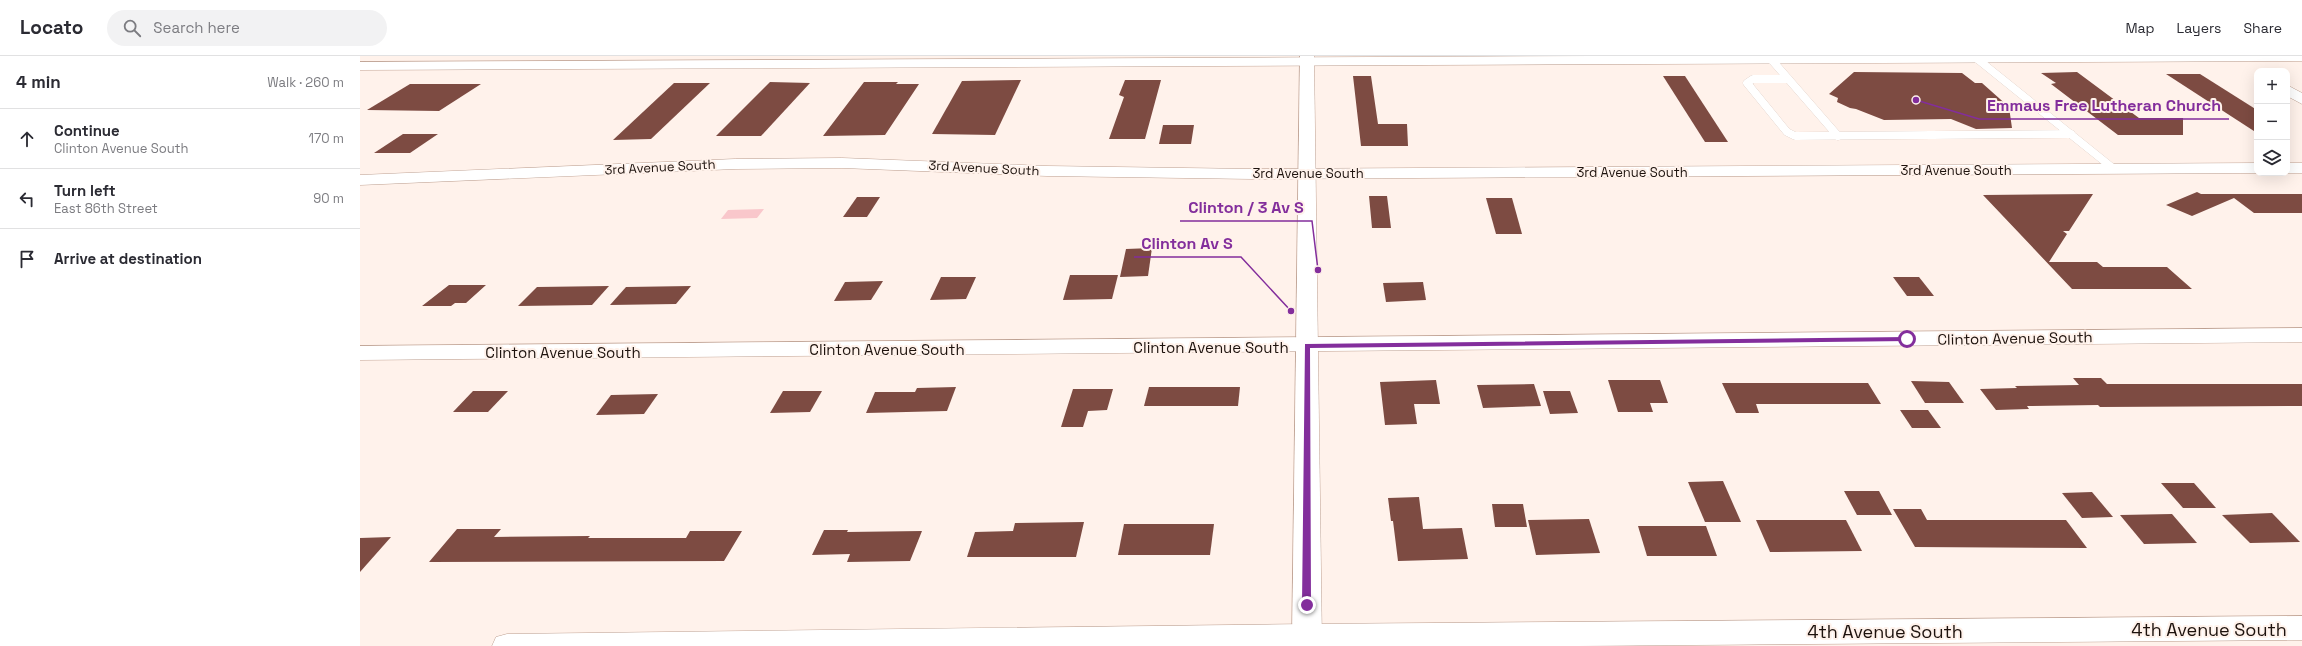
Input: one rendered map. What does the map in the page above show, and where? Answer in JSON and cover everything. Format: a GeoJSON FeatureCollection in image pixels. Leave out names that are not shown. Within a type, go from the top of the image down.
{"type":"FeatureCollection","features":[{"type":"Feature","properties":{"kind":"street"},"geometry":{"type":"LineString","coordinates":[[363,68],[386,56]]}},
{"type":"Feature","properties":{"kind":"street"},"geometry":{"type":"LineString","coordinates":[[2229,57],[2254,70]]}},
{"type":"Feature","properties":{"kind":"street"},"geometry":{"type":"LineString","coordinates":[[363,68],[1307,58],[2302,57]]}},
{"type":"Feature","properties":{"kind":"street"},"geometry":{"type":"LineString","coordinates":[[1307,58],[1307,641]]}},
{"type":"Feature","properties":{"kind":"street"},"geometry":{"type":"LineString","coordinates":[[2290,92],[2302,99]]}},
{"type":"Feature","properties":{"kind":"street","name":"3rd Avenue South"},"geometry":{"type":"LineString","coordinates":[[360,180],[510,175],[735,164],[842,163],[1047,171],[1307,173],[2254,168]]}},
{"type":"Feature","properties":{"kind":"street"},"geometry":{"type":"LineString","coordinates":[[2290,168],[2302,168]]}},
{"type":"Feature","properties":{"kind":"street","name":"Clinton Avenue South"},"geometry":{"type":"LineString","coordinates":[[360,353],[1307,346],[2302,335]]}},
{"type":"Feature","properties":{"kind":"street","name":"4th Avenue South"},"geometry":{"type":"LineString","coordinates":[[507,646],[1307,641],[2302,628]]}},
{"type":"Feature","properties":{"kind":"lane"},"geometry":{"type":"LineString","coordinates":[[1770,57],[1838,136]]}},
{"type":"Feature","properties":{"kind":"lane"},"geometry":{"type":"LineString","coordinates":[[1976,58],[2114,169]]}},
{"type":"Feature","properties":{"kind":"lane"},"geometry":{"type":"LineString","coordinates":[[1788,79],[1753,80],[1747,83],[1787,132],[1795,136],[2071,134]]}},
{"type":"Feature","properties":{"kind":"shaded area"},"geometry":{"type":"Polygon","coordinates":[[[764,209],[757,218],[721,219],[728,210],[764,209]]]}},
{"type":"Feature","properties":{"kind":"building"},"geometry":{"type":"Polygon","coordinates":[[[1854,72],[1962,73],[1975,83],[1982,83],[2009,107],[2012,128],[1976,129],[1951,119],[1884,120],[1850,108],[1837,102],[1838,98],[1829,94],[1854,72]]]}},
{"type":"Feature","properties":{"kind":"building"},"geometry":{"type":"Polygon","coordinates":[[[2077,72],[2139,118],[2183,118],[2183,135],[2118,135],[2051,84],[2056,83],[2041,73],[2077,72]]]}},
{"type":"Feature","properties":{"kind":"building"},"geometry":{"type":"Polygon","coordinates":[[[2166,74],[2200,74],[2254,108],[2254,131],[2166,74]]]}},
{"type":"Feature","properties":{"kind":"building"},"geometry":{"type":"Polygon","coordinates":[[[1353,76],[1371,76],[1378,124],[1407,124],[1408,146],[1361,146],[1353,76]]]}},
{"type":"Feature","properties":{"kind":"building"},"geometry":{"type":"Polygon","coordinates":[[[1663,76],[1685,76],[1728,142],[1705,142],[1663,76]]]}},
{"type":"Feature","properties":{"kind":"building"},"geometry":{"type":"Polygon","coordinates":[[[1021,80],[995,135],[932,134],[962,81],[1021,80]]]}},
{"type":"Feature","properties":{"kind":"building"},"geometry":{"type":"Polygon","coordinates":[[[1125,80],[1161,80],[1145,139],[1109,139],[1124,97],[1119,95],[1125,80]]]}},
{"type":"Feature","properties":{"kind":"building"},"geometry":{"type":"Polygon","coordinates":[[[770,82],[810,83],[761,136],[716,136],[770,82]]]}},
{"type":"Feature","properties":{"kind":"building"},"geometry":{"type":"Polygon","coordinates":[[[864,82],[898,82],[896,84],[919,84],[885,135],[823,136],[864,82]]]}},
{"type":"Feature","properties":{"kind":"building"},"geometry":{"type":"Polygon","coordinates":[[[674,83],[710,83],[651,139],[613,140],[674,83]]]}},
{"type":"Feature","properties":{"kind":"building"},"geometry":{"type":"Polygon","coordinates":[[[410,84],[481,84],[439,111],[367,110],[410,84]]]}},
{"type":"Feature","properties":{"kind":"building"},"geometry":{"type":"Polygon","coordinates":[[[1163,125],[1194,125],[1191,144],[1159,144],[1163,125]]]}},
{"type":"Feature","properties":{"kind":"building"},"geometry":{"type":"Polygon","coordinates":[[[403,134],[438,134],[410,153],[374,153],[403,134]]]}},
{"type":"Feature","properties":{"kind":"building"},"geometry":{"type":"Polygon","coordinates":[[[2197,192],[2201,194],[2302,194],[2302,213],[2254,213],[2234,198],[2192,216],[2166,205],[2197,192]]]}},
{"type":"Feature","properties":{"kind":"building"},"geometry":{"type":"Polygon","coordinates":[[[2093,194],[2069,231],[2063,231],[2067,234],[2049,262],[2097,262],[2103,267],[2167,267],[2192,289],[2072,289],[1983,195],[2093,194]]]}},
{"type":"Feature","properties":{"kind":"building"},"geometry":{"type":"Polygon","coordinates":[[[1369,196],[1387,196],[1391,228],[1372,228],[1369,196]]]}},
{"type":"Feature","properties":{"kind":"building"},"geometry":{"type":"Polygon","coordinates":[[[857,197],[880,197],[867,217],[843,217],[857,197]]]}},
{"type":"Feature","properties":{"kind":"building"},"geometry":{"type":"Polygon","coordinates":[[[1486,198],[1512,198],[1522,234],[1496,234],[1486,198]]]}},
{"type":"Feature","properties":{"kind":"building"},"geometry":{"type":"Polygon","coordinates":[[[1152,248],[1148,276],[1120,277],[1126,249],[1152,248]]]}},
{"type":"Feature","properties":{"kind":"building"},"geometry":{"type":"Polygon","coordinates":[[[1070,275],[1118,275],[1112,299],[1063,300],[1070,275]]]}},
{"type":"Feature","properties":{"kind":"building"},"geometry":{"type":"Polygon","coordinates":[[[941,277],[976,277],[966,299],[930,300],[941,277]]]}},
{"type":"Feature","properties":{"kind":"building"},"geometry":{"type":"Polygon","coordinates":[[[1893,277],[1919,277],[1934,296],[1907,296],[1893,277]]]}},
{"type":"Feature","properties":{"kind":"building"},"geometry":{"type":"Polygon","coordinates":[[[883,281],[871,300],[834,301],[845,282],[883,281]]]}},
{"type":"Feature","properties":{"kind":"building"},"geometry":{"type":"Polygon","coordinates":[[[1423,282],[1426,300],[1386,302],[1383,283],[1423,282]]]}},
{"type":"Feature","properties":{"kind":"building"},"geometry":{"type":"Polygon","coordinates":[[[449,285],[486,285],[466,303],[455,303],[451,306],[422,306],[449,285]]]}},
{"type":"Feature","properties":{"kind":"building"},"geometry":{"type":"Polygon","coordinates":[[[609,286],[592,305],[518,306],[537,287],[609,286]]]}},
{"type":"Feature","properties":{"kind":"building"},"geometry":{"type":"Polygon","coordinates":[[[691,286],[676,304],[610,305],[626,287],[691,286]]]}},
{"type":"Feature","properties":{"kind":"building"},"geometry":{"type":"Polygon","coordinates":[[[2073,378],[2101,378],[2107,384],[2302,384],[2302,406],[2100,407],[2098,405],[2027,406],[2029,409],[1996,410],[1980,389],[2017,388],[2015,386],[2079,385],[2073,378]]]}},
{"type":"Feature","properties":{"kind":"building"},"geometry":{"type":"Polygon","coordinates":[[[1436,380],[1440,404],[1414,404],[1417,424],[1385,425],[1380,382],[1436,380]]]}},
{"type":"Feature","properties":{"kind":"building"},"geometry":{"type":"Polygon","coordinates":[[[1608,380],[1660,380],[1668,403],[1650,403],[1653,412],[1618,412],[1608,380]]]}},
{"type":"Feature","properties":{"kind":"building"},"geometry":{"type":"Polygon","coordinates":[[[1911,381],[1949,382],[1964,403],[1925,403],[1911,381]]]}},
{"type":"Feature","properties":{"kind":"building"},"geometry":{"type":"Polygon","coordinates":[[[1722,383],[1868,383],[1881,404],[1756,404],[1759,413],[1736,413],[1722,383]]]}},
{"type":"Feature","properties":{"kind":"building"},"geometry":{"type":"Polygon","coordinates":[[[1534,384],[1541,406],[1483,408],[1477,385],[1534,384]]]}},
{"type":"Feature","properties":{"kind":"building"},"geometry":{"type":"Polygon","coordinates":[[[956,387],[947,411],[866,413],[875,392],[915,392],[917,388],[956,387]]]}},
{"type":"Feature","properties":{"kind":"building"},"geometry":{"type":"Polygon","coordinates":[[[1149,387],[1240,387],[1238,406],[1144,406],[1149,387]]]}},
{"type":"Feature","properties":{"kind":"building"},"geometry":{"type":"Polygon","coordinates":[[[1073,389],[1113,389],[1107,410],[1088,411],[1083,427],[1061,427],[1073,389]]]}},
{"type":"Feature","properties":{"kind":"building"},"geometry":{"type":"Polygon","coordinates":[[[473,391],[508,391],[488,412],[453,412],[473,391]]]}},
{"type":"Feature","properties":{"kind":"building"},"geometry":{"type":"Polygon","coordinates":[[[783,391],[822,391],[810,412],[770,413],[783,391]]]}},
{"type":"Feature","properties":{"kind":"building"},"geometry":{"type":"Polygon","coordinates":[[[1543,391],[1570,391],[1578,413],[1550,414],[1543,391]]]}},
{"type":"Feature","properties":{"kind":"building"},"geometry":{"type":"Polygon","coordinates":[[[658,394],[644,414],[596,415],[611,395],[658,394]]]}},
{"type":"Feature","properties":{"kind":"building"},"geometry":{"type":"Polygon","coordinates":[[[1900,410],[1928,410],[1941,428],[1912,428],[1900,410]]]}},
{"type":"Feature","properties":{"kind":"building"},"geometry":{"type":"Polygon","coordinates":[[[1723,481],[1741,522],[1705,522],[1688,482],[1723,481]]]}},
{"type":"Feature","properties":{"kind":"building"},"geometry":{"type":"Polygon","coordinates":[[[2161,483],[2194,483],[2216,508],[2183,508],[2161,483]]]}},
{"type":"Feature","properties":{"kind":"building"},"geometry":{"type":"Polygon","coordinates":[[[1844,491],[1879,491],[1892,515],[1857,515],[1844,491]]]}},
{"type":"Feature","properties":{"kind":"building"},"geometry":{"type":"Polygon","coordinates":[[[2092,492],[2113,517],[2082,518],[2062,493],[2092,492]]]}},
{"type":"Feature","properties":{"kind":"building"},"geometry":{"type":"Polygon","coordinates":[[[1419,497],[1423,529],[1462,528],[1468,559],[1398,561],[1393,521],[1391,521],[1388,498],[1419,497]]]}},
{"type":"Feature","properties":{"kind":"building"},"geometry":{"type":"Polygon","coordinates":[[[1492,504],[1523,504],[1527,527],[1495,527],[1492,504]]]}},
{"type":"Feature","properties":{"kind":"building"},"geometry":{"type":"Polygon","coordinates":[[[1893,509],[1921,509],[1927,520],[2066,520],[2087,548],[1915,547],[1893,509]]]}},
{"type":"Feature","properties":{"kind":"building"},"geometry":{"type":"Polygon","coordinates":[[[2272,513],[2300,542],[2250,543],[2222,515],[2272,513]]]}},
{"type":"Feature","properties":{"kind":"building"},"geometry":{"type":"Polygon","coordinates":[[[2172,514],[2197,543],[2144,544],[2120,515],[2172,514]]]}},
{"type":"Feature","properties":{"kind":"building"},"geometry":{"type":"Polygon","coordinates":[[[1589,519],[1600,553],[1536,555],[1528,520],[1589,519]]]}},
{"type":"Feature","properties":{"kind":"building"},"geometry":{"type":"Polygon","coordinates":[[[1756,520],[1846,520],[1862,551],[1770,552],[1756,520]]]}},
{"type":"Feature","properties":{"kind":"building"},"geometry":{"type":"Polygon","coordinates":[[[1084,522],[1076,557],[967,557],[975,532],[1013,531],[1015,523],[1084,522]]]}},
{"type":"Feature","properties":{"kind":"building"},"geometry":{"type":"Polygon","coordinates":[[[1124,524],[1214,524],[1210,555],[1118,555],[1124,524]]]}},
{"type":"Feature","properties":{"kind":"building"},"geometry":{"type":"Polygon","coordinates":[[[1638,526],[1706,526],[1717,556],[1647,556],[1638,526]]]}},
{"type":"Feature","properties":{"kind":"building"},"geometry":{"type":"Polygon","coordinates":[[[457,529],[501,529],[494,537],[590,536],[588,538],[686,538],[690,531],[742,531],[724,561],[429,562],[457,529]]]}},
{"type":"Feature","properties":{"kind":"building"},"geometry":{"type":"Polygon","coordinates":[[[824,530],[848,530],[847,532],[922,531],[910,561],[847,562],[850,554],[812,555],[824,530]]]}},
{"type":"Feature","properties":{"kind":"building"},"geometry":{"type":"Polygon","coordinates":[[[391,537],[360,572],[360,538],[391,537]]]}},
{"type":"Feature","properties":{"kind":"place","name":"Emmaus Free Lutheran Church"},"geometry":{"type":"Point","coordinates":[1916,100]}},
{"type":"Feature","properties":{"kind":"place","name":"Clinton / 3 Av S"},"geometry":{"type":"Point","coordinates":[1318,270]}},
{"type":"Feature","properties":{"kind":"place","name":"Clinton Av S"},"geometry":{"type":"Point","coordinates":[1291,311]}},
{"type":"Feature","properties":{"kind":"route"},"geometry":{"type":"LineString","coordinates":[[1307,605],[1307,346],[1907,339]]}}]}
